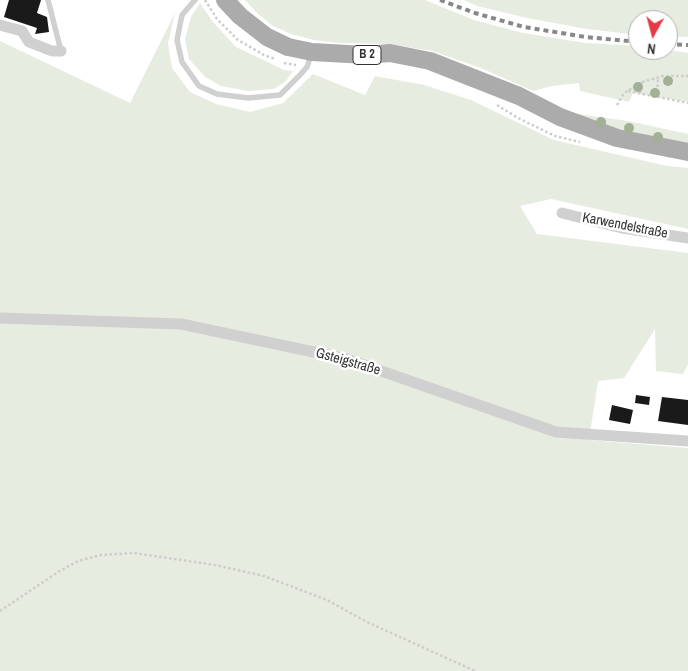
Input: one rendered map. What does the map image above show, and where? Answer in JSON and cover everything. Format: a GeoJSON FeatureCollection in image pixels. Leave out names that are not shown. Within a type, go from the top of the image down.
{"type":"FeatureCollection","features":[{"type":"Feature","properties":{"kind":"main road","name":"B 2"},"geometry":{"type":"LineString","coordinates":[[225,0],[240,16],[266,37],[310,59],[390,53],[430,61],[519,96],[560,117],[617,138],[688,152]]}},
{"type":"Feature","properties":{"kind":"street"},"geometry":{"type":"LineString","coordinates":[[0,25],[22,31],[29,42],[52,51],[61,51]]}},
{"type":"Feature","properties":{"kind":"street","name":"Karwendelstraße"},"geometry":{"type":"LineString","coordinates":[[562,213],[622,228],[688,238]]}},
{"type":"Feature","properties":{"kind":"street","name":"Gsteigstraße"},"geometry":{"type":"LineString","coordinates":[[0,318],[181,324],[347,359],[556,432],[688,441]]}},
{"type":"Feature","properties":{"kind":"lane"},"geometry":{"type":"LineString","coordinates":[[48,0],[61,51]]}},
{"type":"Feature","properties":{"kind":"lane"},"geometry":{"type":"LineString","coordinates":[[195,0],[182,14],[177,40],[182,62],[198,86],[217,94],[248,98],[280,95],[300,75],[310,59]]}},
{"type":"Feature","properties":{"kind":"path"},"geometry":{"type":"LineString","coordinates":[[205,0],[217,19],[238,40],[264,55],[289,65],[310,59]]}},
{"type":"Feature","properties":{"kind":"path"},"geometry":{"type":"LineString","coordinates":[[617,105],[624,94],[641,82],[658,77],[688,76]]}},
{"type":"Feature","properties":{"kind":"path"},"geometry":{"type":"LineString","coordinates":[[657,97],[658,77]]}},
{"type":"Feature","properties":{"kind":"path"},"geometry":{"type":"LineString","coordinates":[[640,93],[641,82]]}},
{"type":"Feature","properties":{"kind":"path"},"geometry":{"type":"LineString","coordinates":[[628,91],[688,103]]}},
{"type":"Feature","properties":{"kind":"path"},"geometry":{"type":"LineString","coordinates":[[496,104],[518,118],[556,136],[581,142]]}},
{"type":"Feature","properties":{"kind":"path"},"geometry":{"type":"LineString","coordinates":[[0,611],[58,572],[78,561],[100,555],[134,553],[215,565],[273,579],[328,600],[368,622],[475,671]]}},
{"type":"Feature","properties":{"kind":"shaded area"},"geometry":{"type":"Polygon","coordinates":[[[245,0],[425,0],[474,20],[523,33],[585,43],[628,45],[628,60],[678,60],[678,52],[688,53],[688,102],[633,93],[629,102],[580,91],[579,83],[552,86],[533,91],[481,68],[432,51],[390,44],[340,43],[314,40],[291,34],[273,26],[245,0]]]}},
{"type":"Feature","properties":{"kind":"shaded area"},"geometry":{"type":"Polygon","coordinates":[[[464,0],[688,0],[688,37],[678,36],[678,10],[628,10],[628,34],[587,29],[527,18],[477,6],[464,0]]]}},
{"type":"Feature","properties":{"kind":"shaded area"},"geometry":{"type":"Polygon","coordinates":[[[200,3],[213,22],[236,47],[284,70],[293,71],[286,81],[274,89],[248,91],[221,86],[205,77],[189,59],[185,39],[191,17],[200,3]]]}},
{"type":"Feature","properties":{"kind":"shaded area"},"geometry":{"type":"Polygon","coordinates":[[[175,13],[168,43],[172,68],[190,92],[216,104],[250,112],[283,103],[313,74],[365,95],[375,76],[424,85],[471,100],[554,140],[667,166],[688,168],[688,229],[551,199],[520,206],[537,234],[688,253],[688,364],[683,374],[656,371],[655,329],[624,378],[598,381],[589,440],[688,448],[688,671],[0,671],[0,41],[130,103],[175,13]]]}},
{"type":"Feature","properties":{"kind":"shaded area"},"geometry":{"type":"Polygon","coordinates":[[[556,111],[628,121],[688,134],[688,147],[628,135],[556,111]]]}},
{"type":"Feature","properties":{"kind":"building"},"geometry":{"type":"Polygon","coordinates":[[[9,0],[41,0],[37,13],[47,17],[49,32],[35,34],[37,28],[4,17],[9,0]]]}},
{"type":"Feature","properties":{"kind":"building"},"geometry":{"type":"Polygon","coordinates":[[[636,395],[650,397],[649,405],[635,403],[636,395]]]}},
{"type":"Feature","properties":{"kind":"building"},"geometry":{"type":"Polygon","coordinates":[[[662,397],[688,400],[688,425],[658,421],[662,397]]]}},
{"type":"Feature","properties":{"kind":"building"},"geometry":{"type":"Polygon","coordinates":[[[612,405],[633,410],[630,424],[609,420],[612,405]]]}},
{"type":"Feature","properties":{"kind":"railway"},"geometry":{"type":"LineString","coordinates":[[440,0],[475,13],[524,27],[586,37],[628,41]]}},
{"type":"Feature","properties":{"kind":"railway"},"geometry":{"type":"LineString","coordinates":[[678,44],[688,45]]}}]}
